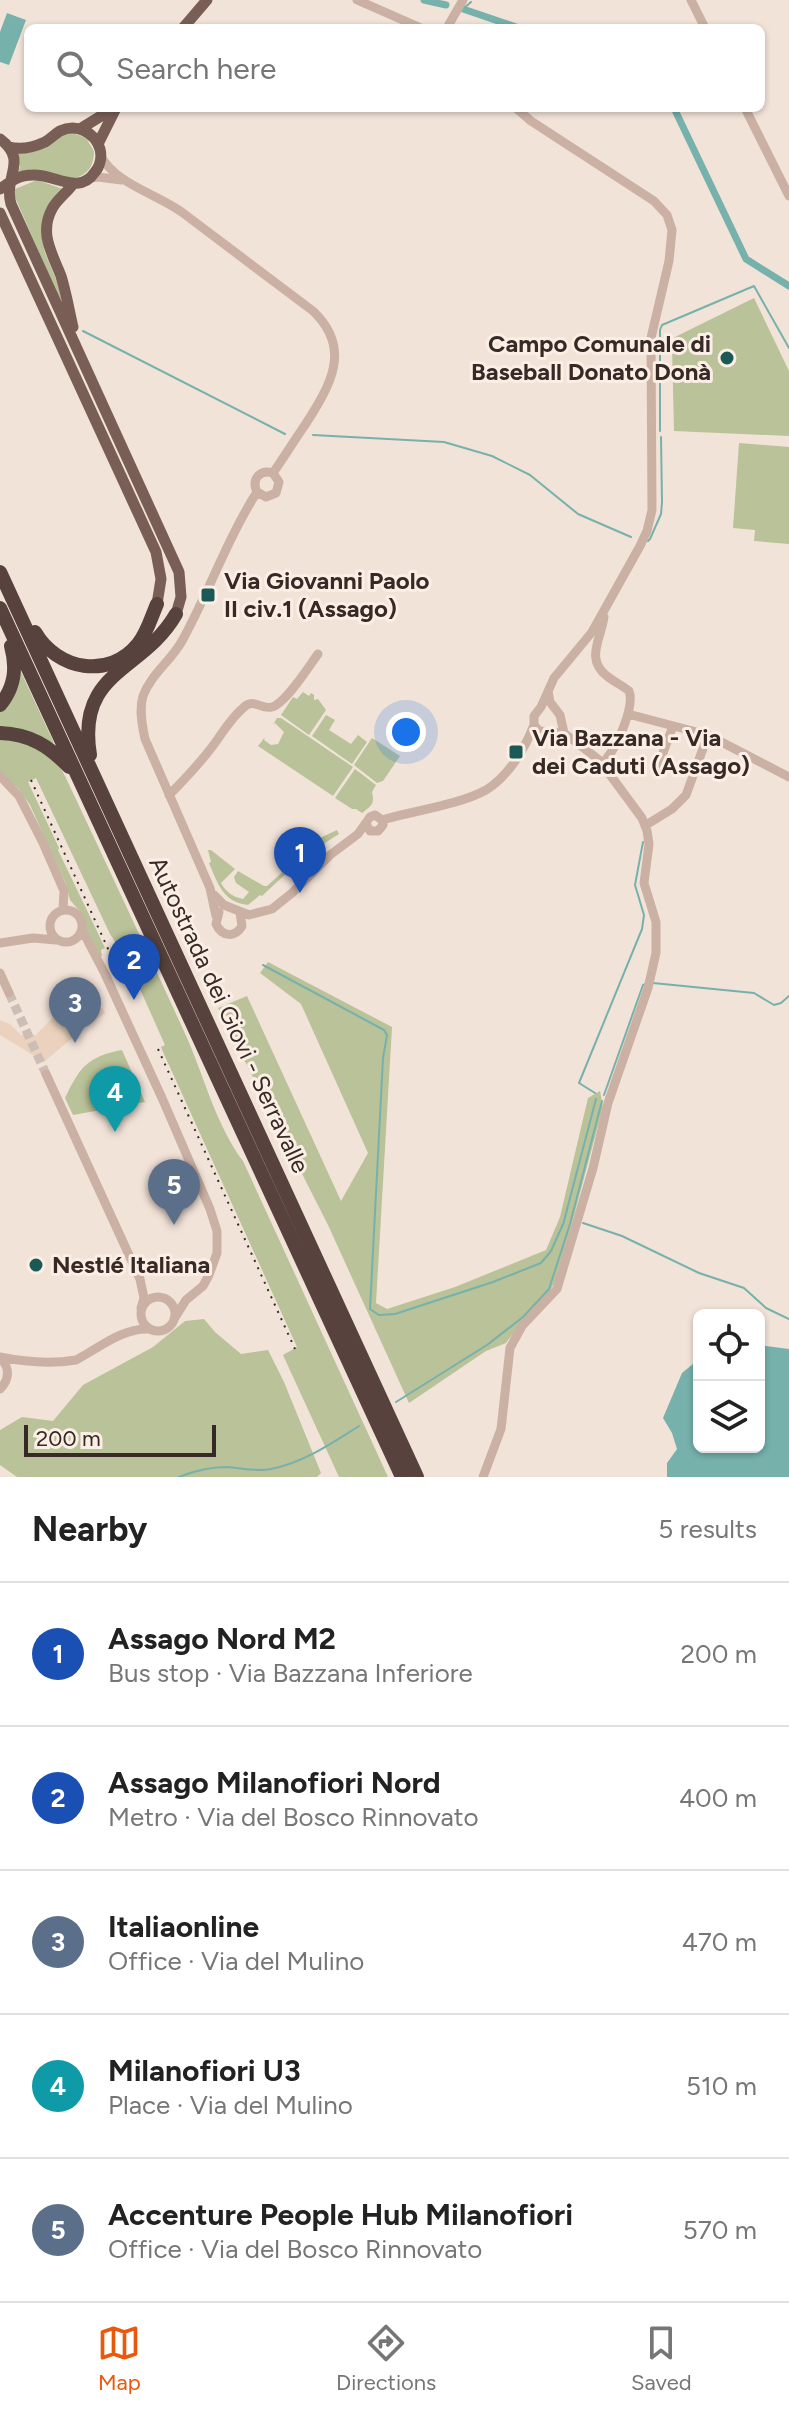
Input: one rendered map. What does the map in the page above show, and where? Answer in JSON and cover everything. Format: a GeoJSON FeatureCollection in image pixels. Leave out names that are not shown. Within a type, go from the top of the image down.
{"type":"FeatureCollection","features":[{"type":"Feature","properties":{"kind":"highway"},"geometry":{"type":"LineString","coordinates":[[0,558],[40,641],[71,664],[97,666],[127,655],[143,637],[157,604]]}},
{"type":"Feature","properties":{"kind":"highway","name":"Autostrada dei Giovi - Serravalle"},"geometry":{"type":"LineString","coordinates":[[0,572],[417,1477]]}},
{"type":"Feature","properties":{"kind":"highway"},"geometry":{"type":"LineString","coordinates":[[0,705],[11,688],[15,669],[2,612]]}},
{"type":"Feature","properties":{"kind":"highway","name":"Autostrada dei Giovi - Serravalle"},"geometry":{"type":"LineString","coordinates":[[2,612],[402,1477]]}},
{"type":"Feature","properties":{"kind":"highway"},"geometry":{"type":"LineString","coordinates":[[94,775],[88,739],[90,707],[104,684],[161,637],[176,614]]}},
{"type":"Feature","properties":{"kind":"highway"},"geometry":{"type":"LineString","coordinates":[[0,733],[38,741],[76,774]]}},
{"type":"Feature","properties":{"kind":"main road"},"geometry":{"type":"LineString","coordinates":[[186,24],[207,0]]}},
{"type":"Feature","properties":{"kind":"main road"},"geometry":{"type":"LineString","coordinates":[[80,129],[108,112]]}},
{"type":"Feature","properties":{"kind":"main road"},"geometry":{"type":"LineString","coordinates":[[78,351],[61,277],[46,235],[47,221],[52,208],[73,184],[90,178],[98,169],[99,150],[113,112]]}},
{"type":"Feature","properties":{"kind":"main road"},"geometry":{"type":"LineString","coordinates":[[4,143],[16,149],[30,147],[66,129],[80,129],[91,135],[99,150]]}},
{"type":"Feature","properties":{"kind":"main road"},"geometry":{"type":"LineString","coordinates":[[4,143],[13,155],[14,167],[4,185]]}},
{"type":"Feature","properties":{"kind":"main road"},"geometry":{"type":"LineString","coordinates":[[4,185],[20,176],[40,175],[73,184]]}},
{"type":"Feature","properties":{"kind":"main road"},"geometry":{"type":"LineString","coordinates":[[4,185],[179,572],[181,597],[176,614]]}},
{"type":"Feature","properties":{"kind":"main road"},"geometry":{"type":"LineString","coordinates":[[0,213],[155,549],[161,576],[157,604]]}},
{"type":"Feature","properties":{"kind":"main road"},"geometry":{"type":"LineString","coordinates":[[0,231],[16,261],[29,275]]}},
{"type":"Feature","properties":{"kind":"street"},"geometry":{"type":"LineString","coordinates":[[357,0],[412,24]]}},
{"type":"Feature","properties":{"kind":"street"},"geometry":{"type":"LineString","coordinates":[[448,24],[463,0]]}},
{"type":"Feature","properties":{"kind":"street"},"geometry":{"type":"LineString","coordinates":[[691,0],[703,24]]}},
{"type":"Feature","properties":{"kind":"street"},"geometry":{"type":"LineString","coordinates":[[212,893],[240,913],[258,914],[279,905],[366,824],[368,829],[376,832],[382,828],[382,820],[462,799],[486,790],[502,777],[527,743],[535,713],[541,707],[554,678],[586,642],[647,531],[652,510],[654,468],[651,338],[669,261],[671,224],[663,209],[654,201],[521,112]]}},
{"type":"Feature","properties":{"kind":"street"},"geometry":{"type":"LineString","coordinates":[[747,112],[789,196]]}},
{"type":"Feature","properties":{"kind":"street"},"geometry":{"type":"LineString","coordinates":[[99,150],[111,171],[169,202],[313,311],[327,327],[335,354],[331,380],[273,473]]}},
{"type":"Feature","properties":{"kind":"street"},"geometry":{"type":"LineString","coordinates":[[90,178],[125,181]]}},
{"type":"Feature","properties":{"kind":"street"},"geometry":{"type":"LineString","coordinates":[[265,471],[273,473],[279,482],[276,493],[266,497],[257,492],[254,484],[257,476],[265,471]]}},
{"type":"Feature","properties":{"kind":"street"},"geometry":{"type":"LineString","coordinates":[[240,913],[242,926],[236,933],[220,932],[212,893],[145,739],[142,700],[150,683],[180,645],[234,531],[257,492]]}},
{"type":"Feature","properties":{"kind":"street"},"geometry":{"type":"LineString","coordinates":[[603,762],[613,751],[628,714],[631,696],[605,675],[595,660],[605,609]]}},
{"type":"Feature","properties":{"kind":"street"},"geometry":{"type":"LineString","coordinates":[[169,795],[246,705],[275,705],[290,691],[318,654]]}},
{"type":"Feature","properties":{"kind":"street"},"geometry":{"type":"LineString","coordinates":[[548,691],[564,733]]}},
{"type":"Feature","properties":{"kind":"street"},"geometry":{"type":"LineString","coordinates":[[541,707],[553,707]]}},
{"type":"Feature","properties":{"kind":"street"},"geometry":{"type":"LineString","coordinates":[[628,714],[708,735],[789,777]]}},
{"type":"Feature","properties":{"kind":"street"},"geometry":{"type":"LineString","coordinates":[[527,743],[557,728],[561,722]]}},
{"type":"Feature","properties":{"kind":"street"},"geometry":{"type":"LineString","coordinates":[[483,1477],[501,1429],[510,1348],[522,1326],[557,1289],[593,1168],[608,1103],[653,972],[658,940],[656,922],[644,890],[649,844],[646,825],[603,762],[564,733],[547,733],[534,725]]}},
{"type":"Feature","properties":{"kind":"street"},"geometry":{"type":"LineString","coordinates":[[657,769],[673,726]]}},
{"type":"Feature","properties":{"kind":"street"},"geometry":{"type":"LineString","coordinates":[[646,825],[680,802],[690,788],[708,735]]}},
{"type":"Feature","properties":{"kind":"street"},"geometry":{"type":"LineString","coordinates":[[0,776],[19,796],[38,831],[64,891],[63,910]]}},
{"type":"Feature","properties":{"kind":"street"},"geometry":{"type":"LineString","coordinates":[[216,916],[229,907]]}},
{"type":"Feature","properties":{"kind":"street"},"geometry":{"type":"LineString","coordinates":[[33,938],[50,923],[54,914],[63,910],[78,914],[82,930],[156,1085],[214,1220],[218,1240],[214,1265],[203,1286],[184,1299],[149,1299],[127,1333]]}},
{"type":"Feature","properties":{"kind":"street"},"geometry":{"type":"LineString","coordinates":[[50,923],[51,932],[62,941]]}},
{"type":"Feature","properties":{"kind":"street"},"geometry":{"type":"LineString","coordinates":[[62,941],[77,938],[82,930]]}},
{"type":"Feature","properties":{"kind":"street"},"geometry":{"type":"LineString","coordinates":[[0,943],[33,938],[62,941],[88,950],[96,957]]}},
{"type":"Feature","properties":{"kind":"street"},"geometry":{"type":"LineString","coordinates":[[0,974],[9,993]]}},
{"type":"Feature","properties":{"kind":"street"},"geometry":{"type":"LineString","coordinates":[[46,1074],[140,1279],[144,1298],[142,1323],[149,1329]]}},
{"type":"Feature","properties":{"kind":"street"},"geometry":{"type":"LineString","coordinates":[[140,1279],[174,1309],[174,1319]]}},
{"type":"Feature","properties":{"kind":"street"},"geometry":{"type":"LineString","coordinates":[[0,1357],[55,1362],[76,1360],[127,1333],[142,1328],[169,1328],[181,1307],[194,1293]]}},
{"type":"Feature","properties":{"kind":"street"},"geometry":{"type":"LineString","coordinates":[[0,1357],[8,1375]]}},
{"type":"Feature","properties":{"kind":"street"},"geometry":{"type":"LineString","coordinates":[[0,1389],[12,1367],[22,1360]]}},
{"type":"Feature","properties":{"kind":"green space"},"geometry":{"type":"Polygon","coordinates":[[[73,133],[86,138],[94,151],[92,164],[86,173],[66,179],[18,173],[17,153],[73,133]]]}},
{"type":"Feature","properties":{"kind":"green space"},"geometry":{"type":"Polygon","coordinates":[[[37,180],[63,189],[42,237],[63,307],[14,195],[15,189],[37,180]]]}},
{"type":"Feature","properties":{"kind":"green space","name":"Campo Comunale di Baseball Donato Donà"},"geometry":{"type":"Polygon","coordinates":[[[754,298],[789,371],[789,436],[674,431],[672,345],[675,337],[754,298]]]}},
{"type":"Feature","properties":{"kind":"green space"},"geometry":{"type":"Polygon","coordinates":[[[739,443],[789,447],[789,544],[754,541],[755,530],[733,528],[739,443]]]}},
{"type":"Feature","properties":{"kind":"green space"},"geometry":{"type":"Polygon","coordinates":[[[20,670],[52,744],[0,730],[0,708],[20,670]]]}},
{"type":"Feature","properties":{"kind":"green space"},"geometry":{"type":"Polygon","coordinates":[[[303,692],[314,695],[314,700],[318,699],[326,710],[309,735],[281,715],[293,697],[297,699],[303,692]]]}},
{"type":"Feature","properties":{"kind":"green space"},"geometry":{"type":"Polygon","coordinates":[[[326,715],[335,720],[329,730],[351,744],[358,735],[367,742],[352,764],[312,736],[326,715]]]}},
{"type":"Feature","properties":{"kind":"green space"},"geometry":{"type":"Polygon","coordinates":[[[277,718],[353,767],[333,796],[258,746],[265,737],[264,740],[271,745],[278,744],[284,732],[275,723],[273,725],[277,718]]]}},
{"type":"Feature","properties":{"kind":"green space"},"geometry":{"type":"Polygon","coordinates":[[[0,736],[20,738],[57,762],[65,776],[187,1038],[218,1117],[243,1161],[388,1477],[339,1477],[283,1355],[297,1347],[163,1052],[161,1047],[165,1045],[139,987],[110,934],[36,778],[28,782],[105,948],[101,950],[102,956],[86,932],[83,915],[70,900],[66,884],[30,805],[19,789],[0,772],[0,736]]]}},
{"type":"Feature","properties":{"kind":"green space"},"geometry":{"type":"Polygon","coordinates":[[[372,738],[400,756],[383,781],[377,783],[354,765],[372,738]]]}},
{"type":"Feature","properties":{"kind":"green space"},"geometry":{"type":"Polygon","coordinates":[[[355,769],[376,785],[372,792],[372,804],[362,813],[335,798],[355,769]]]}},
{"type":"Feature","properties":{"kind":"green space"},"geometry":{"type":"Polygon","coordinates":[[[337,830],[339,834],[306,855],[248,905],[227,896],[209,863],[208,850],[211,850],[235,869],[221,883],[230,894],[243,899],[249,892],[236,883],[234,877],[238,871],[267,886],[320,838],[337,830]]]}},
{"type":"Feature","properties":{"kind":"green space"},"geometry":{"type":"Polygon","coordinates":[[[268,962],[392,1027],[376,1303],[387,1309],[455,1287],[546,1250],[560,1217],[588,1098],[600,1091],[603,1107],[557,1279],[546,1297],[506,1343],[486,1351],[409,1403],[328,1225],[218,1008],[247,996],[341,1201],[368,1153],[301,1004],[260,973],[268,962]]]}},
{"type":"Feature","properties":{"kind":"green space"},"geometry":{"type":"Polygon","coordinates":[[[122,1050],[145,1102],[73,1115],[65,1098],[80,1071],[100,1056],[122,1050]]]}},
{"type":"Feature","properties":{"kind":"green space"},"geometry":{"type":"Polygon","coordinates":[[[204,1319],[241,1354],[268,1350],[321,1473],[317,1477],[17,1477],[0,1465],[0,1430],[22,1417],[53,1421],[83,1385],[153,1347],[185,1321],[204,1319]]]}},
{"type":"Feature","properties":{"kind":"shaded area"},"geometry":{"type":"Polygon","coordinates":[[[102,1008],[105,1013],[44,1062],[0,1035],[0,1020],[10,1024],[21,1035],[36,1035],[55,1015],[102,1008]]]}},
{"type":"Feature","properties":{"kind":"water"},"geometry":{"type":"Polygon","coordinates":[[[7,13],[26,20],[9,65],[0,62],[0,32],[7,13]]]}},
{"type":"Feature","properties":{"kind":"water"},"geometry":{"type":"Polygon","coordinates":[[[765,1346],[789,1349],[789,1477],[667,1477],[667,1463],[677,1449],[663,1418],[682,1373],[693,1364],[693,1453],[765,1453],[765,1346]]]}},
{"type":"Feature","properties":{"kind":"waterway"},"geometry":{"type":"LineString","coordinates":[[424,0],[446,5]]}},
{"type":"Feature","properties":{"kind":"waterway"},"geometry":{"type":"LineString","coordinates":[[463,9],[471,2]]}},
{"type":"Feature","properties":{"kind":"waterway"},"geometry":{"type":"LineString","coordinates":[[463,9],[507,24]]}},
{"type":"Feature","properties":{"kind":"waterway"},"geometry":{"type":"LineString","coordinates":[[676,112],[746,259],[789,286]]}},
{"type":"Feature","properties":{"kind":"waterway"},"geometry":{"type":"LineString","coordinates":[[660,431],[662,325],[754,286],[789,348]]}},
{"type":"Feature","properties":{"kind":"waterway"},"geometry":{"type":"LineString","coordinates":[[83,331],[285,434]]}},
{"type":"Feature","properties":{"kind":"waterway"},"geometry":{"type":"LineString","coordinates":[[313,435],[444,442],[492,456],[530,475],[578,514],[631,537]]}},
{"type":"Feature","properties":{"kind":"waterway"},"geometry":{"type":"LineString","coordinates":[[648,541],[661,514],[661,437]]}},
{"type":"Feature","properties":{"kind":"waterway"},"geometry":{"type":"LineString","coordinates":[[595,1093],[579,1083],[642,929],[644,915],[635,885],[643,842]]}},
{"type":"Feature","properties":{"kind":"waterway"},"geometry":{"type":"LineString","coordinates":[[263,965],[384,1030],[387,1035],[383,1058],[370,1309],[379,1315],[395,1314],[541,1263],[551,1251],[564,1222]]}},
{"type":"Feature","properties":{"kind":"waterway"},"geometry":{"type":"LineString","coordinates":[[653,983],[754,993],[774,1005],[789,996]]}},
{"type":"Feature","properties":{"kind":"waterway"},"geometry":{"type":"LineString","coordinates":[[604,1095],[643,985],[646,984]]}},
{"type":"Feature","properties":{"kind":"waterway"},"geometry":{"type":"LineString","coordinates":[[564,1221],[596,1099]]}},
{"type":"Feature","properties":{"kind":"waterway"},"geometry":{"type":"LineString","coordinates":[[396,1402],[487,1345],[523,1317],[549,1289],[570,1224],[602,1101]]}},
{"type":"Feature","properties":{"kind":"waterway"},"geometry":{"type":"LineString","coordinates":[[583,1223],[622,1236],[699,1273],[744,1288],[766,1308],[789,1319]]}},
{"type":"Feature","properties":{"kind":"waterway"},"geometry":{"type":"LineString","coordinates":[[179,1477],[215,1468],[260,1470],[283,1466],[317,1452],[359,1426]]}},
{"type":"Feature","properties":{"kind":"tunnel"},"geometry":{"type":"LineString","coordinates":[[9,993],[46,1074]]}},
{"type":"Feature","properties":{"kind":"railway"},"geometry":{"type":"LineString","coordinates":[[31,780],[109,951]]}},
{"type":"Feature","properties":{"kind":"railway"},"geometry":{"type":"LineString","coordinates":[[158,1049],[295,1349]]}},
{"type":"Feature","properties":{"kind":"place","name":"Campo Comunale di Baseball Donato Donà"},"geometry":{"type":"Point","coordinates":[727,358]}},
{"type":"Feature","properties":{"kind":"place","name":"Via Giovanni Paolo II civ.1 (Assago)"},"geometry":{"type":"Point","coordinates":[208,595]}},
{"type":"Feature","properties":{"kind":"place","name":"Via Bazzana - Via dei Caduti (Assago)"},"geometry":{"type":"Point","coordinates":[516,752]}},
{"type":"Feature","properties":{"kind":"place","name":"Assago Nord M2"},"geometry":{"type":"Point","coordinates":[300,893]}},
{"type":"Feature","properties":{"kind":"place","name":"Assago Milanofiori Nord"},"geometry":{"type":"Point","coordinates":[134,1000]}},
{"type":"Feature","properties":{"kind":"place","name":"Italiaonline"},"geometry":{"type":"Point","coordinates":[75,1043]}},
{"type":"Feature","properties":{"kind":"place","name":"Milanofiori U3"},"geometry":{"type":"Point","coordinates":[115,1132]}},
{"type":"Feature","properties":{"kind":"place","name":"Accenture People Hub Milanofiori"},"geometry":{"type":"Point","coordinates":[174,1225]}},
{"type":"Feature","properties":{"kind":"place","name":"Nestlé Italiana"},"geometry":{"type":"Point","coordinates":[36,1265]}}]}
